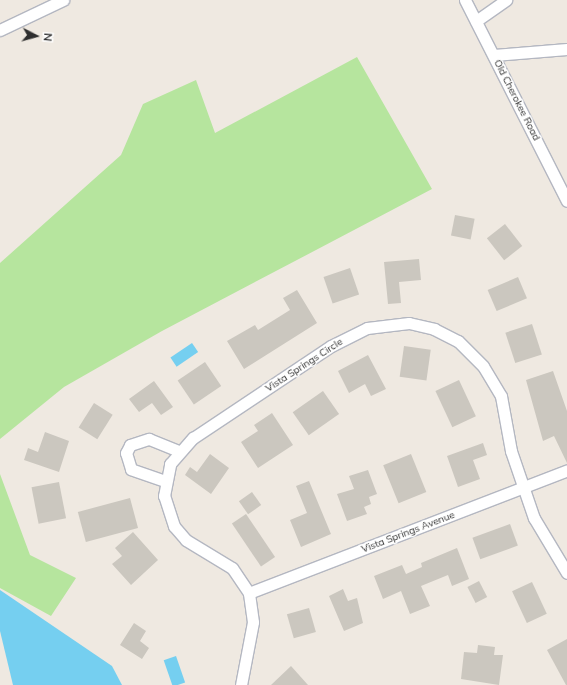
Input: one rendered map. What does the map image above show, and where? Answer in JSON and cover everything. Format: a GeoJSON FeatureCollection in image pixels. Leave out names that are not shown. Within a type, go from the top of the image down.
{"type":"FeatureCollection","features":[{"type":"Feature","properties":{"kind":"street"},"geometry":{"type":"LineString","coordinates":[[0,30],[63,0]]}},
{"type":"Feature","properties":{"kind":"street","name":"Old Cherokee Road"},"geometry":{"type":"LineString","coordinates":[[465,0],[567,201]]}},
{"type":"Feature","properties":{"kind":"street"},"geometry":{"type":"LineString","coordinates":[[476,21],[506,0]]}},
{"type":"Feature","properties":{"kind":"street"},"geometry":{"type":"LineString","coordinates":[[494,55],[567,49]]}},
{"type":"Feature","properties":{"kind":"street","name":"Vista Springs Circle"},"geometry":{"type":"LineString","coordinates":[[241,685],[253,622],[249,593],[232,568],[186,540],[174,526],[165,507],[165,481],[170,464],[179,450],[343,339],[367,328],[409,323],[434,329],[458,341],[483,366],[501,396],[511,451],[525,488],[534,518],[567,574]]}},
{"type":"Feature","properties":{"kind":"street"},"geometry":{"type":"LineString","coordinates":[[165,481],[131,470],[126,453],[130,445],[149,439],[179,450]]}},
{"type":"Feature","properties":{"kind":"street","name":"Vista Springs Avenue"},"geometry":{"type":"LineString","coordinates":[[249,593],[525,488],[567,470]]}},
{"type":"Feature","properties":{"kind":"green space"},"geometry":{"type":"Polygon","coordinates":[[[357,57],[432,189],[162,331],[64,387],[0,439],[0,263],[121,155],[143,104],[196,80],[215,133],[357,57]]]}},
{"type":"Feature","properties":{"kind":"green space"},"geometry":{"type":"Polygon","coordinates":[[[0,474],[30,555],[76,578],[51,616],[0,588],[0,474]]]}},
{"type":"Feature","properties":{"kind":"water"},"geometry":{"type":"Polygon","coordinates":[[[192,343],[198,352],[177,367],[170,358],[192,343]]]}},
{"type":"Feature","properties":{"kind":"water"},"geometry":{"type":"Polygon","coordinates":[[[0,590],[112,666],[122,685],[13,685],[0,631],[0,590]]]}},
{"type":"Feature","properties":{"kind":"water"},"geometry":{"type":"Polygon","coordinates":[[[176,656],[185,682],[172,685],[164,660],[176,656]]]}},
{"type":"Feature","properties":{"kind":"building"},"geometry":{"type":"Polygon","coordinates":[[[455,215],[475,219],[471,239],[451,236],[455,215]]]}},
{"type":"Feature","properties":{"kind":"building"},"geometry":{"type":"Polygon","coordinates":[[[505,224],[522,246],[504,260],[487,238],[505,224]]]}},
{"type":"Feature","properties":{"kind":"building"},"geometry":{"type":"Polygon","coordinates":[[[419,259],[421,280],[399,282],[401,303],[388,304],[384,262],[419,259]]]}},
{"type":"Feature","properties":{"kind":"building"},"geometry":{"type":"Polygon","coordinates":[[[350,268],[359,294],[333,304],[324,277],[350,268]]]}},
{"type":"Feature","properties":{"kind":"building"},"geometry":{"type":"Polygon","coordinates":[[[518,277],[527,298],[497,311],[488,290],[518,277]]]}},
{"type":"Feature","properties":{"kind":"building"},"geometry":{"type":"Polygon","coordinates":[[[297,290],[317,323],[244,369],[227,341],[255,325],[258,330],[290,310],[283,298],[297,290]]]}},
{"type":"Feature","properties":{"kind":"building"},"geometry":{"type":"Polygon","coordinates":[[[532,324],[542,354],[515,363],[505,333],[532,324]]]}},
{"type":"Feature","properties":{"kind":"building"},"geometry":{"type":"Polygon","coordinates":[[[404,346],[431,350],[426,380],[400,377],[404,346]]]}},
{"type":"Feature","properties":{"kind":"building"},"geometry":{"type":"Polygon","coordinates":[[[368,355],[386,389],[371,396],[365,384],[349,393],[338,371],[368,355]]]}},
{"type":"Feature","properties":{"kind":"building"},"geometry":{"type":"Polygon","coordinates":[[[205,362],[221,386],[194,404],[178,380],[205,362]]]}},
{"type":"Feature","properties":{"kind":"building"},"geometry":{"type":"Polygon","coordinates":[[[553,371],[567,411],[567,463],[554,436],[543,441],[526,380],[553,371]]]}},
{"type":"Feature","properties":{"kind":"building"},"geometry":{"type":"Polygon","coordinates":[[[459,380],[476,416],[452,427],[435,391],[459,380]]]}},
{"type":"Feature","properties":{"kind":"building"},"geometry":{"type":"Polygon","coordinates":[[[154,381],[173,407],[161,415],[152,403],[139,412],[129,399],[154,381]]]}},
{"type":"Feature","properties":{"kind":"building"},"geometry":{"type":"Polygon","coordinates":[[[323,391],[339,414],[309,435],[293,412],[323,391]]]}},
{"type":"Feature","properties":{"kind":"building"},"geometry":{"type":"Polygon","coordinates":[[[94,403],[113,415],[97,439],[79,428],[94,403]]]}},
{"type":"Feature","properties":{"kind":"building"},"geometry":{"type":"Polygon","coordinates":[[[272,413],[293,445],[258,468],[241,442],[258,431],[254,425],[272,413]]]}},
{"type":"Feature","properties":{"kind":"building"},"geometry":{"type":"Polygon","coordinates":[[[45,432],[69,441],[59,472],[24,460],[28,448],[38,452],[45,432]]]}},
{"type":"Feature","properties":{"kind":"building"},"geometry":{"type":"Polygon","coordinates":[[[483,443],[487,455],[473,460],[480,479],[458,487],[447,456],[483,443]]]}},
{"type":"Feature","properties":{"kind":"building"},"geometry":{"type":"Polygon","coordinates":[[[210,454],[229,468],[211,494],[185,475],[190,467],[197,472],[210,454]]]}},
{"type":"Feature","properties":{"kind":"building"},"geometry":{"type":"Polygon","coordinates":[[[411,454],[426,492],[399,503],[383,465],[411,454]]]}},
{"type":"Feature","properties":{"kind":"building"},"geometry":{"type":"Polygon","coordinates":[[[368,470],[377,494],[369,497],[371,504],[364,507],[367,514],[347,521],[337,494],[354,489],[349,476],[368,470]]]}},
{"type":"Feature","properties":{"kind":"building"},"geometry":{"type":"Polygon","coordinates":[[[309,481],[331,534],[301,547],[290,520],[307,513],[296,486],[309,481]]]}},
{"type":"Feature","properties":{"kind":"building"},"geometry":{"type":"Polygon","coordinates":[[[59,482],[66,518],[39,524],[32,487],[59,482]]]}},
{"type":"Feature","properties":{"kind":"building"},"geometry":{"type":"Polygon","coordinates":[[[252,492],[261,505],[248,514],[239,501],[252,492]]]}},
{"type":"Feature","properties":{"kind":"building"},"geometry":{"type":"Polygon","coordinates":[[[130,498],[138,528],[86,542],[78,512],[130,498]]]}},
{"type":"Feature","properties":{"kind":"building"},"geometry":{"type":"Polygon","coordinates":[[[246,514],[275,557],[261,567],[232,524],[246,514]]]}},
{"type":"Feature","properties":{"kind":"building"},"geometry":{"type":"Polygon","coordinates":[[[510,524],[518,546],[480,559],[472,538],[510,524]]]}},
{"type":"Feature","properties":{"kind":"building"},"geometry":{"type":"Polygon","coordinates":[[[133,532],[158,560],[131,585],[112,564],[122,556],[115,548],[133,532]]]}},
{"type":"Feature","properties":{"kind":"building"},"geometry":{"type":"Polygon","coordinates":[[[457,548],[469,579],[452,586],[448,575],[421,586],[430,606],[410,614],[401,591],[383,599],[374,576],[402,565],[406,574],[422,567],[421,563],[457,548]]]}},
{"type":"Feature","properties":{"kind":"building"},"geometry":{"type":"Polygon","coordinates":[[[479,581],[487,597],[476,603],[467,587],[479,581]]]}},
{"type":"Feature","properties":{"kind":"building"},"geometry":{"type":"Polygon","coordinates":[[[532,582],[547,614],[527,623],[512,591],[532,582]]]}},
{"type":"Feature","properties":{"kind":"building"},"geometry":{"type":"Polygon","coordinates":[[[343,589],[348,601],[357,598],[363,623],[344,631],[329,596],[343,589]]]}},
{"type":"Feature","properties":{"kind":"building"},"geometry":{"type":"Polygon","coordinates":[[[309,608],[316,632],[294,638],[287,614],[309,608]]]}},
{"type":"Feature","properties":{"kind":"building"},"geometry":{"type":"Polygon","coordinates":[[[134,623],[146,631],[140,641],[149,648],[142,659],[120,645],[134,623]]]}},
{"type":"Feature","properties":{"kind":"building"},"geometry":{"type":"Polygon","coordinates":[[[567,639],[567,685],[566,685],[547,650],[567,639]]]}},
{"type":"Feature","properties":{"kind":"building"},"geometry":{"type":"Polygon","coordinates":[[[478,645],[495,647],[494,655],[503,655],[499,685],[461,679],[464,652],[477,653],[478,645]]]}},
{"type":"Feature","properties":{"kind":"building"},"geometry":{"type":"Polygon","coordinates":[[[291,666],[308,685],[271,685],[291,666]]]}}]}
